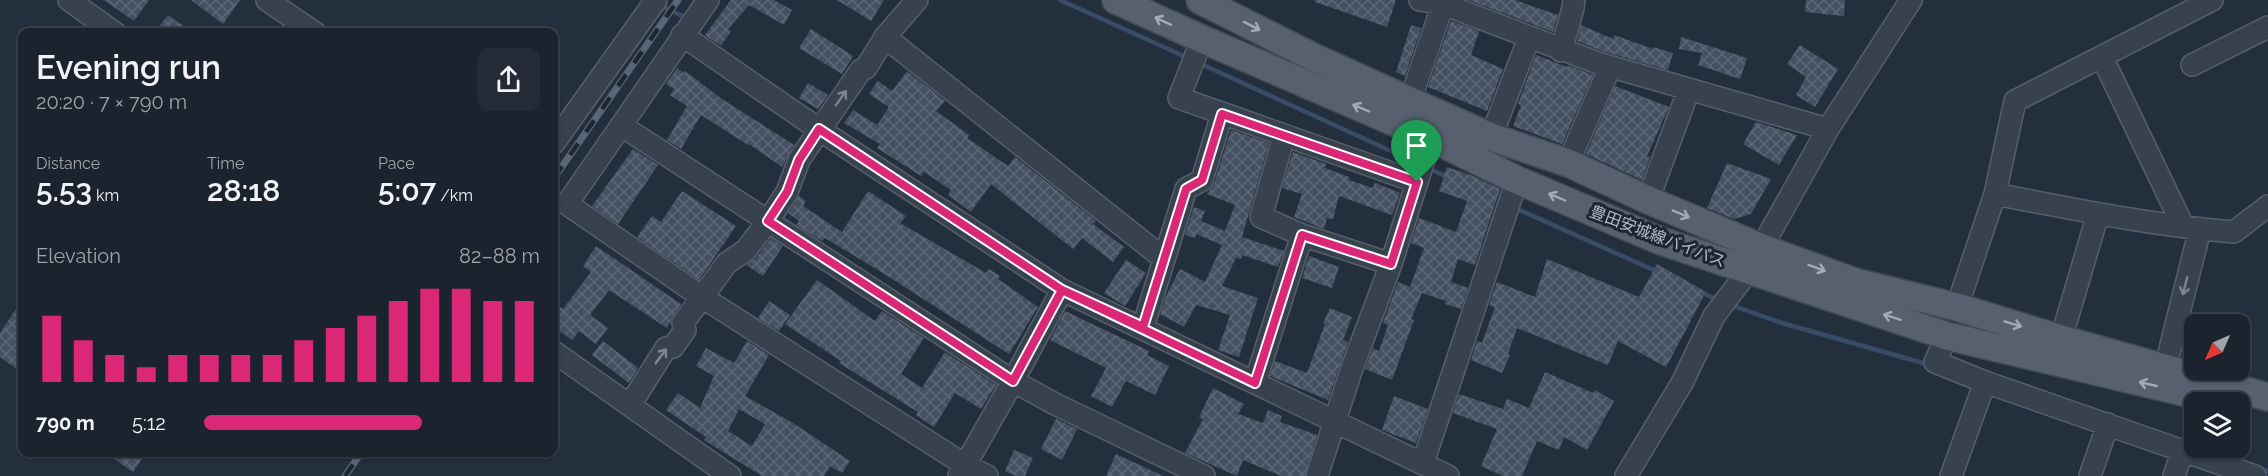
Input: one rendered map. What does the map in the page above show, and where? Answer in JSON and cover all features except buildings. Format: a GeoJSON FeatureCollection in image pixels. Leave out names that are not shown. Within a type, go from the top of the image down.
{"type":"FeatureCollection","features":[{"type":"Feature","properties":{"kind":"main road","name":"豊田安城線バイパス"},"geometry":{"type":"LineString","coordinates":[[1116,0],[1431,138],[1517,180],[1661,241],[1755,259],[1957,307],[2061,339],[2268,397]]}},
{"type":"Feature","properties":{"kind":"main road","name":"豊田安城線バイパス"},"geometry":{"type":"LineString","coordinates":[[1200,0],[1311,56],[1410,101],[1491,137],[1568,163],[1648,200],[1755,259],[1947,336],[2184,392]]}},
{"type":"Feature","properties":{"kind":"main road"},"geometry":{"type":"LineString","coordinates":[[2250,410],[2268,416]]}},
{"type":"Feature","properties":{"kind":"street"},"geometry":{"type":"LineString","coordinates":[[267,0],[308,28]]}},
{"type":"Feature","properties":{"kind":"street"},"geometry":{"type":"LineString","coordinates":[[558,137],[656,0]]}},
{"type":"Feature","properties":{"kind":"street"},"geometry":{"type":"LineString","coordinates":[[708,0],[567,204],[962,471],[987,476]]}},
{"type":"Feature","properties":{"kind":"street"},"geometry":{"type":"LineString","coordinates":[[630,405],[666,348],[673,347],[685,330],[684,323],[727,263],[746,250],[768,221],[787,192],[799,160],[819,129],[861,70],[866,68],[885,37],[916,0]]}},
{"type":"Feature","properties":{"kind":"street"},"geometry":{"type":"LineString","coordinates":[[1420,0],[1443,4],[1561,51],[1610,67],[1828,129]]}},
{"type":"Feature","properties":{"kind":"street"},"geometry":{"type":"LineString","coordinates":[[1561,51],[1574,0]]}},
{"type":"Feature","properties":{"kind":"street"},"geometry":{"type":"LineString","coordinates":[[1626,476],[1682,383],[1714,316],[1755,259],[1828,129],[1911,0]]}},
{"type":"Feature","properties":{"kind":"street"},"geometry":{"type":"LineString","coordinates":[[1957,307],[1995,194],[2014,102],[2212,0]]}},
{"type":"Feature","properties":{"kind":"street"},"geometry":{"type":"LineString","coordinates":[[73,1],[108,28]]}},
{"type":"Feature","properties":{"kind":"street"},"geometry":{"type":"LineString","coordinates":[[1410,101],[1443,4]]}},
{"type":"Feature","properties":{"kind":"street"},"geometry":{"type":"LineString","coordinates":[[2192,65],[2268,27]]}},
{"type":"Feature","properties":{"kind":"street"},"geometry":{"type":"LineString","coordinates":[[682,35],[1062,290],[1143,327],[1448,476]]}},
{"type":"Feature","properties":{"kind":"street"},"geometry":{"type":"LineString","coordinates":[[885,37],[1164,258]]}},
{"type":"Feature","properties":{"kind":"street"},"geometry":{"type":"LineString","coordinates":[[1491,137],[1529,38]]}},
{"type":"Feature","properties":{"kind":"street"},"geometry":{"type":"LineString","coordinates":[[1202,39],[1179,99],[1417,182]]}},
{"type":"Feature","properties":{"kind":"street"},"geometry":{"type":"LineString","coordinates":[[2102,57],[2192,228],[2165,369]]}},
{"type":"Feature","properties":{"kind":"street"},"geometry":{"type":"LineString","coordinates":[[1568,163],[1610,67]]}},
{"type":"Feature","properties":{"kind":"street"},"geometry":{"type":"LineString","coordinates":[[1648,200],[1689,89]]}},
{"type":"Feature","properties":{"kind":"street"},"geometry":{"type":"LineString","coordinates":[[1143,327],[1186,189],[1202,180],[1222,114]]}},
{"type":"Feature","properties":{"kind":"street"},"geometry":{"type":"LineString","coordinates":[[622,126],[1013,381],[1204,476]]}},
{"type":"Feature","properties":{"kind":"street"},"geometry":{"type":"LineString","coordinates":[[1284,136],[1261,217],[1302,235],[1391,264]]}},
{"type":"Feature","properties":{"kind":"street"},"geometry":{"type":"LineString","coordinates":[[1317,476],[1352,368],[1391,264],[1431,138]]}},
{"type":"Feature","properties":{"kind":"street"},"geometry":{"type":"LineString","coordinates":[[1423,463],[1517,180]]}},
{"type":"Feature","properties":{"kind":"street"},"geometry":{"type":"LineString","coordinates":[[1995,194],[2098,214],[2234,232],[2268,206]]}},
{"type":"Feature","properties":{"kind":"street"},"geometry":{"type":"LineString","coordinates":[[2061,339],[2098,214]]}},
{"type":"Feature","properties":{"kind":"street"},"geometry":{"type":"LineString","coordinates":[[1255,383],[1302,235]]}},
{"type":"Feature","properties":{"kind":"street"},"geometry":{"type":"LineString","coordinates":[[962,471],[1062,290]]}},
{"type":"Feature","properties":{"kind":"street"},"geometry":{"type":"LineString","coordinates":[[1947,336],[1935,362],[1985,382],[2252,476]]}},
{"type":"Feature","properties":{"kind":"street"},"geometry":{"type":"LineString","coordinates":[[558,355],[730,476]]}},
{"type":"Feature","properties":{"kind":"street"},"geometry":{"type":"LineString","coordinates":[[1951,476],[1985,382]]}},
{"type":"Feature","properties":{"kind":"street"},"geometry":{"type":"LineString","coordinates":[[2090,476],[2108,424]]}},
{"type":"Feature","properties":{"kind":"street"},"geometry":{"type":"LineString","coordinates":[[2174,476],[2183,450]]}},
{"type":"Feature","properties":{"kind":"waterway"},"geometry":{"type":"LineString","coordinates":[[1060,0],[1188,58]]}},
{"type":"Feature","properties":{"kind":"waterway"},"geometry":{"type":"LineString","coordinates":[[659,5],[687,18]]}},
{"type":"Feature","properties":{"kind":"waterway"},"geometry":{"type":"LineString","coordinates":[[1199,63],[1417,163]]}},
{"type":"Feature","properties":{"kind":"waterway"},"geometry":{"type":"LineString","coordinates":[[1428,168],[1447,177]]}},
{"type":"Feature","properties":{"kind":"waterway"},"geometry":{"type":"LineString","coordinates":[[1515,208],[1658,272]]}},
{"type":"Feature","properties":{"kind":"waterway"},"geometry":{"type":"LineString","coordinates":[[1701,292],[1718,300]]}},
{"type":"Feature","properties":{"kind":"waterway"},"geometry":{"type":"LineString","coordinates":[[1731,305],[1782,323],[1930,365]]}},
{"type":"Feature","properties":{"kind":"waterway"},"geometry":{"type":"LineString","coordinates":[[2259,468],[2268,471]]}},
{"type":"Feature","properties":{"kind":"railway"},"geometry":{"type":"LineString","coordinates":[[558,172],[678,0]]}},
{"type":"Feature","properties":{"kind":"railway"},"geometry":{"type":"LineString","coordinates":[[345,476],[358,457]]}},
{"type":"Feature","properties":{"kind":"route"},"geometry":{"type":"LineString","coordinates":[[1417,182],[1222,114],[1202,180],[1186,189],[1143,327],[1062,290],[819,129],[799,160],[787,192],[768,221],[1013,381],[1062,290],[1143,327],[1255,383],[1302,235],[1391,264],[1417,182]]}}]}
